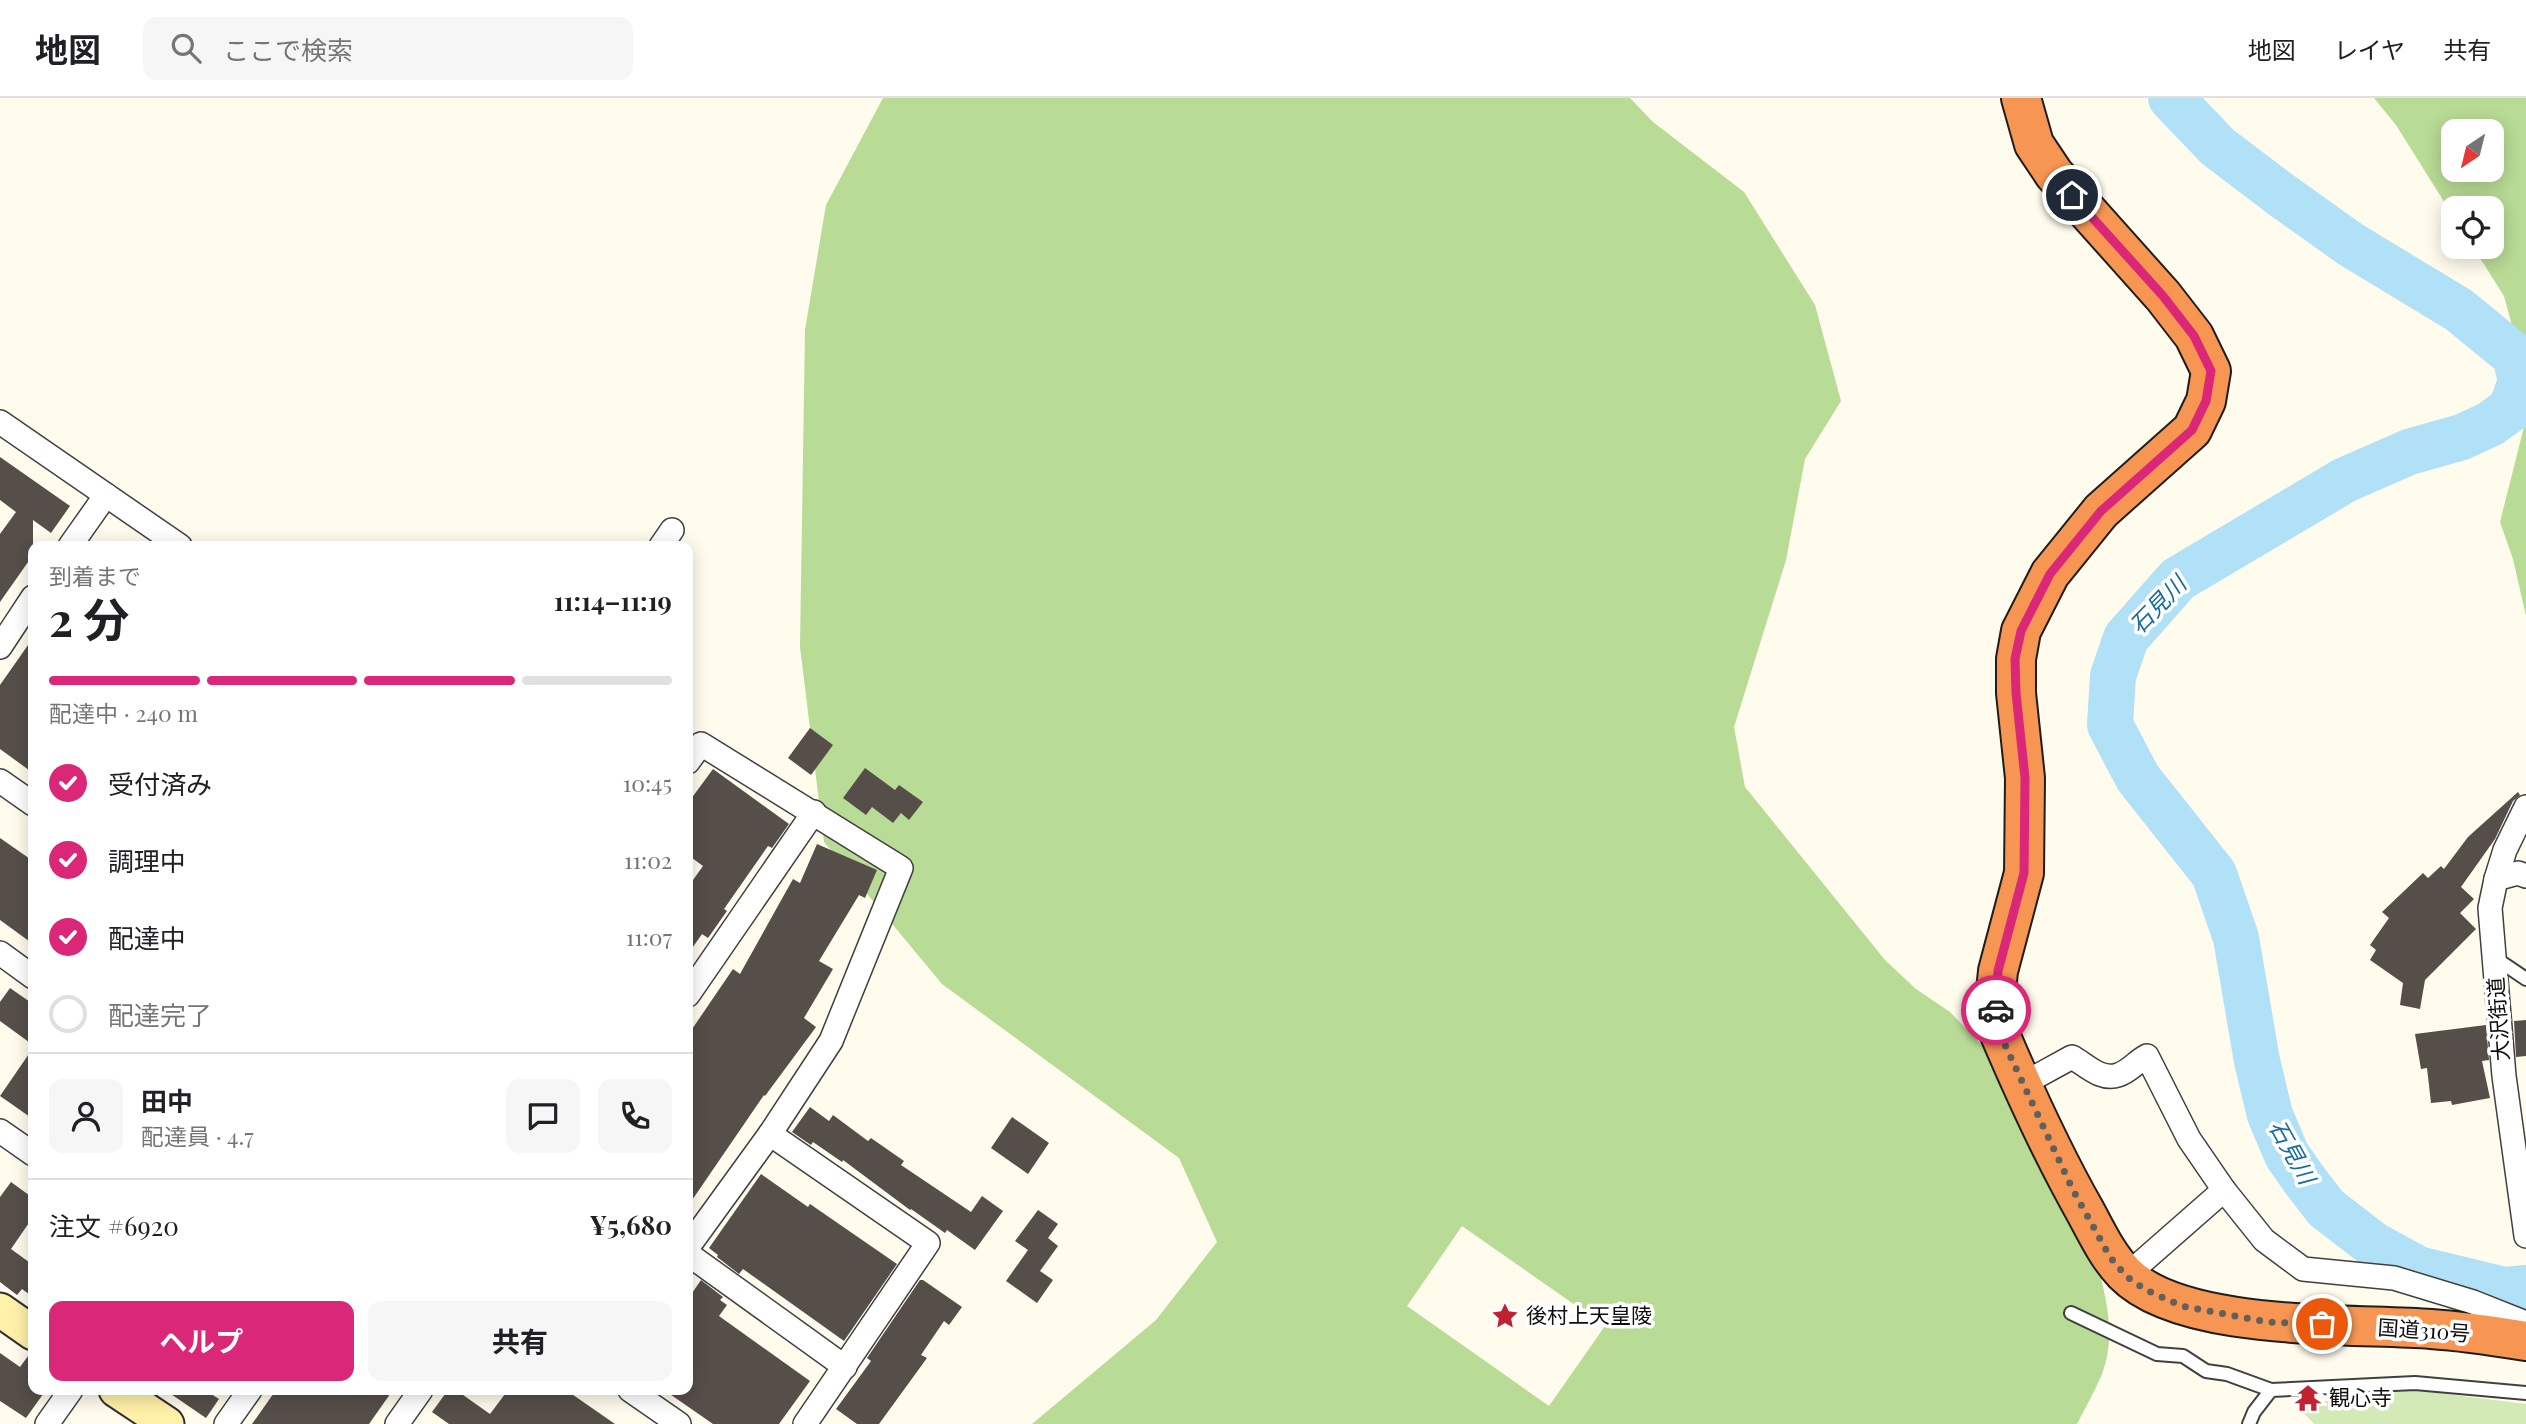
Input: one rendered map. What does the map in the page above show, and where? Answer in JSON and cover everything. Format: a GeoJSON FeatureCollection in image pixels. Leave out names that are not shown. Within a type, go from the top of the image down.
{"type":"FeatureCollection","features":[{"type":"Feature","properties":{"kind":"highway","name":"国道310号"},"geometry":{"type":"LineString","coordinates":[[2021,98],[2034,144],[2054,174],[2163,296],[2194,336],[2211,371],[2206,401],[2192,430],[2101,511],[2050,574],[2021,631],[2015,659],[2025,778],[2024,873],[1998,971],[1995,1001],[1998,1030],[2073,1190],[2110,1257],[2126,1276],[2146,1290],[2182,1306],[2267,1322],[2432,1329],[2526,1341]]}},
{"type":"Feature","properties":{"kind":"street"},"geometry":{"type":"LineString","coordinates":[[0,422],[173,541]]}},
{"type":"Feature","properties":{"kind":"street"},"geometry":{"type":"LineString","coordinates":[[74,541],[106,495]]}},
{"type":"Feature","properties":{"kind":"street"},"geometry":{"type":"LineString","coordinates":[[0,647],[28,613]]}},
{"type":"Feature","properties":{"kind":"street"},"geometry":{"type":"LineString","coordinates":[[693,755],[701,744],[901,868],[831,1041],[770,1134],[693,1240]]}},
{"type":"Feature","properties":{"kind":"street"},"geometry":{"type":"LineString","coordinates":[[0,781],[28,801]]}},
{"type":"Feature","properties":{"kind":"street","name":"大沢街道"},"geometry":{"type":"LineString","coordinates":[[2526,807],[2505,850],[2490,908],[2504,1076],[2521,1159],[2526,1236]]}},
{"type":"Feature","properties":{"kind":"street"},"geometry":{"type":"LineString","coordinates":[[693,988],[814,812]]}},
{"type":"Feature","properties":{"kind":"street"},"geometry":{"type":"LineString","coordinates":[[2496,879],[2518,873],[2526,876]]}},
{"type":"Feature","properties":{"kind":"street"},"geometry":{"type":"LineString","coordinates":[[0,953],[28,973]]}},
{"type":"Feature","properties":{"kind":"street"},"geometry":{"type":"LineString","coordinates":[[2021,1084],[2072,1057],[2097,1074],[2118,1076],[2147,1056],[2189,1139],[2224,1190],[2264,1240],[2303,1269],[2394,1278],[2473,1302],[2526,1323]]}},
{"type":"Feature","properties":{"kind":"street"},"geometry":{"type":"LineString","coordinates":[[0,1131],[28,1151]]}},
{"type":"Feature","properties":{"kind":"street"},"geometry":{"type":"LineString","coordinates":[[770,1134],[928,1243],[805,1424]]}},
{"type":"Feature","properties":{"kind":"street"},"geometry":{"type":"LineString","coordinates":[[2126,1276],[2224,1190]]}},
{"type":"Feature","properties":{"kind":"street"},"geometry":{"type":"LineString","coordinates":[[693,1258],[845,1367]]}},
{"type":"Feature","properties":{"kind":"street"},"geometry":{"type":"LineString","coordinates":[[0,1310],[28,1330]]}},
{"type":"Feature","properties":{"kind":"street"},"geometry":{"type":"LineString","coordinates":[[47,1424],[67,1395]]}},
{"type":"Feature","properties":{"kind":"street"},"geometry":{"type":"LineString","coordinates":[[124,1395],[167,1424]]}},
{"type":"Feature","properties":{"kind":"street"},"geometry":{"type":"LineString","coordinates":[[226,1424],[246,1395]]}},
{"type":"Feature","properties":{"kind":"street"},"geometry":{"type":"LineString","coordinates":[[405,1421],[418,1395]]}},
{"type":"Feature","properties":{"kind":"street"},"geometry":{"type":"LineString","coordinates":[[637,1395],[679,1424]]}},
{"type":"Feature","properties":{"kind":"lane"},"geometry":{"type":"LineString","coordinates":[[2495,958],[2526,979]]}},
{"type":"Feature","properties":{"kind":"lane"},"geometry":{"type":"LineString","coordinates":[[2071,1313],[2157,1354],[2183,1356],[2206,1371],[2227,1374],[2271,1391],[2415,1382],[2526,1393]]}},
{"type":"Feature","properties":{"kind":"lane"},"geometry":{"type":"LineString","coordinates":[[2249,1424],[2254,1412],[2271,1391]]}},
{"type":"Feature","properties":{"kind":"green space"},"geometry":{"type":"Polygon","coordinates":[[[883,98],[1630,98],[1653,122],[1744,192],[1815,305],[1841,401],[1805,459],[1786,560],[1734,727],[1745,787],[1885,960],[1916,989],[1950,1012],[1983,1046],[2096,1261],[2104,1289],[2109,1346],[2102,1374],[2077,1424],[1032,1424],[1156,1320],[1217,1242],[1179,1158],[942,984],[824,842],[800,647],[805,330],[826,205],[883,98]],[[1462,1226],[1407,1306],[1549,1406],[1605,1326],[1462,1226]]]}},
{"type":"Feature","properties":{"kind":"green space"},"geometry":{"type":"Polygon","coordinates":[[[2374,98],[2526,98],[2526,378],[2504,296],[2481,259],[2504,259],[2504,196],[2441,197],[2396,125],[2374,98]]]}},
{"type":"Feature","properties":{"kind":"green space"},"geometry":{"type":"Polygon","coordinates":[[[2526,419],[2526,616],[2513,559],[2500,522],[2526,419]]]}},
{"type":"Feature","properties":{"kind":"green space"},"geometry":{"type":"Polygon","coordinates":[[[2415,1390],[2526,1404],[2526,1424],[2314,1424],[2301,1410],[2303,1404],[2415,1390]]]}},
{"type":"Feature","properties":{"kind":"building"},"geometry":{"type":"Polygon","coordinates":[[[0,457],[70,506],[51,533],[33,520],[33,541],[28,541],[28,562],[0,602],[0,534],[16,512],[0,500],[0,457]]]}},
{"type":"Feature","properties":{"kind":"building"},"geometry":{"type":"Polygon","coordinates":[[[28,645],[28,769],[0,749],[0,685],[28,645]]]}},
{"type":"Feature","properties":{"kind":"building"},"geometry":{"type":"Polygon","coordinates":[[[810,728],[833,745],[811,775],[788,758],[810,728]]]}},
{"type":"Feature","properties":{"kind":"building"},"geometry":{"type":"Polygon","coordinates":[[[865,768],[895,790],[899,785],[923,802],[909,820],[901,813],[893,823],[872,807],[866,815],[843,798],[865,768]]]}},
{"type":"Feature","properties":{"kind":"building"},"geometry":{"type":"Polygon","coordinates":[[[713,769],[789,824],[772,848],[768,846],[724,909],[727,911],[708,938],[702,934],[693,947],[693,880],[703,866],[693,859],[693,796],[713,769]]]}},
{"type":"Feature","properties":{"kind":"building"},"geometry":{"type":"Polygon","coordinates":[[[2518,792],[2520,795],[2513,801],[2495,839],[2461,887],[2474,899],[2460,913],[2476,929],[2425,980],[2420,1009],[2400,1005],[2403,983],[2370,960],[2376,950],[2370,945],[2389,918],[2382,912],[2423,873],[2428,878],[2441,866],[2444,869],[2468,837],[2518,792]]]}},
{"type":"Feature","properties":{"kind":"building"},"geometry":{"type":"Polygon","coordinates":[[[0,838],[28,858],[28,940],[0,920],[0,838]]]}},
{"type":"Feature","properties":{"kind":"building"},"geometry":{"type":"Polygon","coordinates":[[[817,844],[877,870],[865,898],[859,895],[819,961],[833,969],[804,1018],[816,1027],[764,1095],[693,1199],[693,1028],[733,969],[740,974],[793,879],[800,883],[817,844]]]}},
{"type":"Feature","properties":{"kind":"building"},"geometry":{"type":"Polygon","coordinates":[[[10,988],[28,1001],[28,1041],[0,1021],[0,1002],[10,988]]]}},
{"type":"Feature","properties":{"kind":"building"},"geometry":{"type":"Polygon","coordinates":[[[2526,1020],[2526,1056],[2516,1057],[2514,1021],[2526,1020]]]}},
{"type":"Feature","properties":{"kind":"building"},"geometry":{"type":"Polygon","coordinates":[[[2486,1025],[2489,1060],[2482,1061],[2490,1098],[2452,1105],[2451,1101],[2431,1103],[2427,1068],[2421,1069],[2415,1034],[2486,1025]]]}},
{"type":"Feature","properties":{"kind":"building"},"geometry":{"type":"Polygon","coordinates":[[[28,1055],[28,1116],[0,1096],[28,1055]]]}},
{"type":"Feature","properties":{"kind":"building"},"geometry":{"type":"Polygon","coordinates":[[[810,1107],[829,1121],[833,1115],[868,1141],[871,1138],[904,1161],[901,1165],[971,1212],[982,1196],[1003,1211],[975,1250],[947,1230],[945,1233],[910,1210],[843,1160],[842,1162],[813,1142],[811,1145],[792,1132],[810,1107]]]}},
{"type":"Feature","properties":{"kind":"building"},"geometry":{"type":"Polygon","coordinates":[[[1012,1117],[1049,1143],[1028,1174],[991,1148],[1012,1117]]]}},
{"type":"Feature","properties":{"kind":"building"},"geometry":{"type":"Polygon","coordinates":[[[761,1174],[897,1264],[844,1341],[743,1269],[739,1274],[709,1248],[761,1174]]]}},
{"type":"Feature","properties":{"kind":"building"},"geometry":{"type":"Polygon","coordinates":[[[11,1182],[28,1194],[28,1224],[11,1249],[28,1261],[28,1293],[22,1289],[17,1295],[0,1282],[0,1197],[11,1182]]]}},
{"type":"Feature","properties":{"kind":"building"},"geometry":{"type":"Polygon","coordinates":[[[1038,1210],[1058,1224],[1048,1238],[1058,1246],[1040,1271],[1053,1280],[1037,1303],[1006,1281],[1028,1250],[1015,1241],[1038,1210]]]}},
{"type":"Feature","properties":{"kind":"building"},"geometry":{"type":"Polygon","coordinates":[[[701,1280],[723,1297],[720,1300],[727,1305],[719,1316],[810,1381],[779,1424],[713,1424],[671,1395],[693,1395],[693,1292],[701,1280]]]}},
{"type":"Feature","properties":{"kind":"building"},"geometry":{"type":"Polygon","coordinates":[[[920,1280],[962,1307],[949,1325],[944,1321],[921,1355],[927,1358],[879,1424],[857,1424],[836,1409],[871,1361],[867,1358],[920,1280]]]}},
{"type":"Feature","properties":{"kind":"building"},"geometry":{"type":"Polygon","coordinates":[[[0,1353],[20,1367],[28,1356],[28,1395],[42,1395],[26,1418],[0,1401],[0,1353]]]}},
{"type":"Feature","properties":{"kind":"building"},"geometry":{"type":"Polygon","coordinates":[[[172,1395],[213,1395],[219,1399],[206,1418],[172,1395]]]}},
{"type":"Feature","properties":{"kind":"building"},"geometry":{"type":"Polygon","coordinates":[[[272,1395],[389,1395],[369,1424],[252,1424],[272,1395]]]}},
{"type":"Feature","properties":{"kind":"building"},"geometry":{"type":"Polygon","coordinates":[[[444,1395],[463,1395],[490,1414],[504,1395],[573,1395],[615,1424],[449,1424],[432,1412],[444,1395]]]}},
{"type":"Feature","properties":{"kind":"waterway","name":"石見川"},"geometry":{"type":"LineString","coordinates":[[2171,98],[2218,147],[2280,194],[2350,244],[2459,310],[2515,356],[2521,381],[2511,409],[2490,424],[2462,437],[2409,452],[2345,480],[2178,579],[2126,638],[2113,676],[2110,725],[2138,778],[2214,874],[2236,938],[2257,1061],[2270,1115],[2287,1155],[2303,1178],[2326,1208],[2374,1245],[2418,1269],[2505,1290],[2526,1288]]}},
{"type":"Feature","properties":{"kind":"way so far"},"geometry":{"type":"LineString","coordinates":[[1996,1010],[1998,1030],[2021,1084],[2073,1190],[2110,1257],[2126,1276],[2146,1290],[2182,1306],[2267,1322],[2322,1324]]}},
{"type":"Feature","properties":{"kind":"place","name":"後村上天皇陵"},"geometry":{"type":"Point","coordinates":[1505,1316]}},
{"type":"Feature","properties":{"kind":"place","name":"観心寺"},"geometry":{"type":"Point","coordinates":[2308,1398]}},
{"type":"Feature","properties":{"kind":"route"},"geometry":{"type":"LineString","coordinates":[[1996,1010],[1998,971],[2024,873],[2025,778],[2015,659],[2021,631],[2050,574],[2101,511],[2192,430],[2206,401],[2211,371],[2194,336],[2163,296],[2072,195]]}}]}
